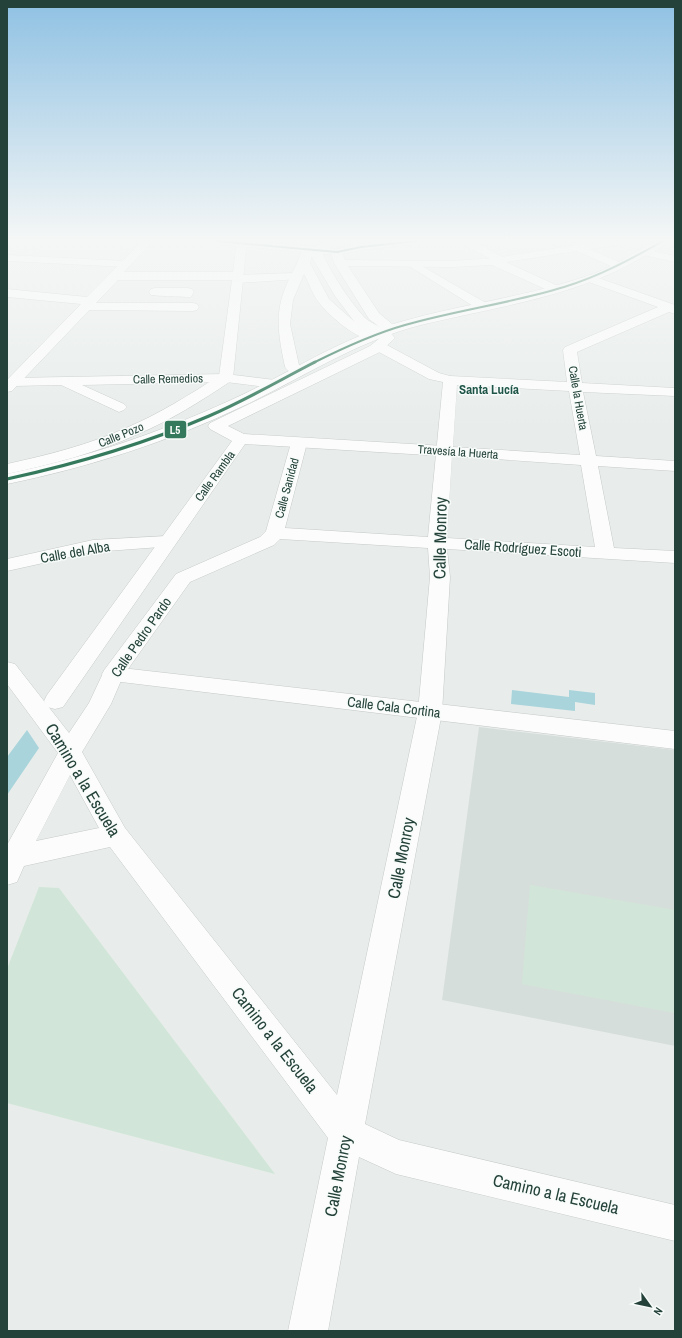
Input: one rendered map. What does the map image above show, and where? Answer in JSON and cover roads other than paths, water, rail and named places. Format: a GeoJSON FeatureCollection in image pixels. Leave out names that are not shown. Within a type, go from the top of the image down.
{"type":"FeatureCollection","features":[{"type":"Feature","properties":{"kind":"street"},"geometry":{"type":"LineString","coordinates":[[84,303],[188,307],[188,303]]}},
{"type":"Feature","properties":{"kind":"street"},"geometry":{"type":"LineString","coordinates":[[226,378],[235,303]]}},
{"type":"Feature","properties":{"kind":"street"},"geometry":{"type":"LineString","coordinates":[[287,303],[284,324],[292,367],[298,370]]}},
{"type":"Feature","properties":{"kind":"street"},"geometry":{"type":"LineString","coordinates":[[327,303],[351,326],[381,336]]}},
{"type":"Feature","properties":{"kind":"street"},"geometry":{"type":"LineString","coordinates":[[347,303],[361,321],[434,376],[450,380],[675,392]]}},
{"type":"Feature","properties":{"kind":"street"},"geometry":{"type":"LineString","coordinates":[[367,303],[374,316],[381,336]]}},
{"type":"Feature","properties":{"kind":"street"},"geometry":{"type":"LineString","coordinates":[[478,303],[482,306]]}},
{"type":"Feature","properties":{"kind":"street"},"geometry":{"type":"LineString","coordinates":[[7,479],[79,463],[134,445],[216,413],[275,384],[298,370],[381,336],[493,303]]}},
{"type":"Feature","properties":{"kind":"street","name":"Calle la Huerta"},"geometry":{"type":"LineString","coordinates":[[606,553],[570,350],[668,303]]}},
{"type":"Feature","properties":{"kind":"street"},"geometry":{"type":"LineString","coordinates":[[10,385],[88,304]]}},
{"type":"Feature","properties":{"kind":"street","name":"Calle Rambla"},"geometry":{"type":"LineString","coordinates":[[55,701],[241,439],[216,426],[381,336]]}},
{"type":"Feature","properties":{"kind":"street","name":"Calle Remedios"},"geometry":{"type":"LineString","coordinates":[[10,385],[62,381],[226,378],[275,384]]}},
{"type":"Feature","properties":{"kind":"street","name":"Calle Pozo"},"geometry":{"type":"LineString","coordinates":[[7,469],[63,456],[129,433],[186,404],[226,378]]}},
{"type":"Feature","properties":{"kind":"street","name":"Calle Monroy"},"geometry":{"type":"LineString","coordinates":[[308,1331],[430,712],[440,577],[437,543],[450,380]]}},
{"type":"Feature","properties":{"kind":"street","name":"Calle Remedios"},"geometry":{"type":"LineString","coordinates":[[62,381],[119,407]]}},
{"type":"Feature","properties":{"kind":"street","name":"Travesía la Huerta"},"geometry":{"type":"LineString","coordinates":[[241,439],[675,466]]}},
{"type":"Feature","properties":{"kind":"street","name":"Calle Sanidad"},"geometry":{"type":"LineString","coordinates":[[275,532],[299,443]]}},
{"type":"Feature","properties":{"kind":"street","name":"Calle Rodríguez Escoti"},"geometry":{"type":"LineString","coordinates":[[275,532],[675,558]]}},
{"type":"Feature","properties":{"kind":"street","name":"Calle Pedro Pardo"},"geometry":{"type":"LineString","coordinates":[[11,865],[70,752],[100,704],[113,674],[183,578],[267,541],[275,532]]}},
{"type":"Feature","properties":{"kind":"street","name":"Calle del Alba"},"geometry":{"type":"LineString","coordinates":[[7,565],[93,546],[168,542]]}},
{"type":"Feature","properties":{"kind":"street","name":"Camino a la Escuela"},"geometry":{"type":"LineString","coordinates":[[7,669],[48,721],[70,752],[116,835],[346,1133],[396,1156],[675,1223]]}},
{"type":"Feature","properties":{"kind":"street","name":"Calle Cala Cortina"},"geometry":{"type":"LineString","coordinates":[[113,674],[675,740]]}},
{"type":"Feature","properties":{"kind":"street"},"geometry":{"type":"LineString","coordinates":[[11,865],[116,835]]}},
{"type":"Feature","properties":{"kind":"water"},"geometry":{"type":"Polygon","coordinates":[[[512,690],[569,697],[569,690],[595,693],[595,705],[575,702],[575,711],[511,704],[512,690]]]}},
{"type":"Feature","properties":{"kind":"water"},"geometry":{"type":"Polygon","coordinates":[[[27,730],[39,748],[7,795],[7,757],[27,730]]]}},
{"type":"Feature","properties":{"kind":"district","name":"Santa Lucía"},"geometry":{"type":"Point","coordinates":[489,389]}}]}
